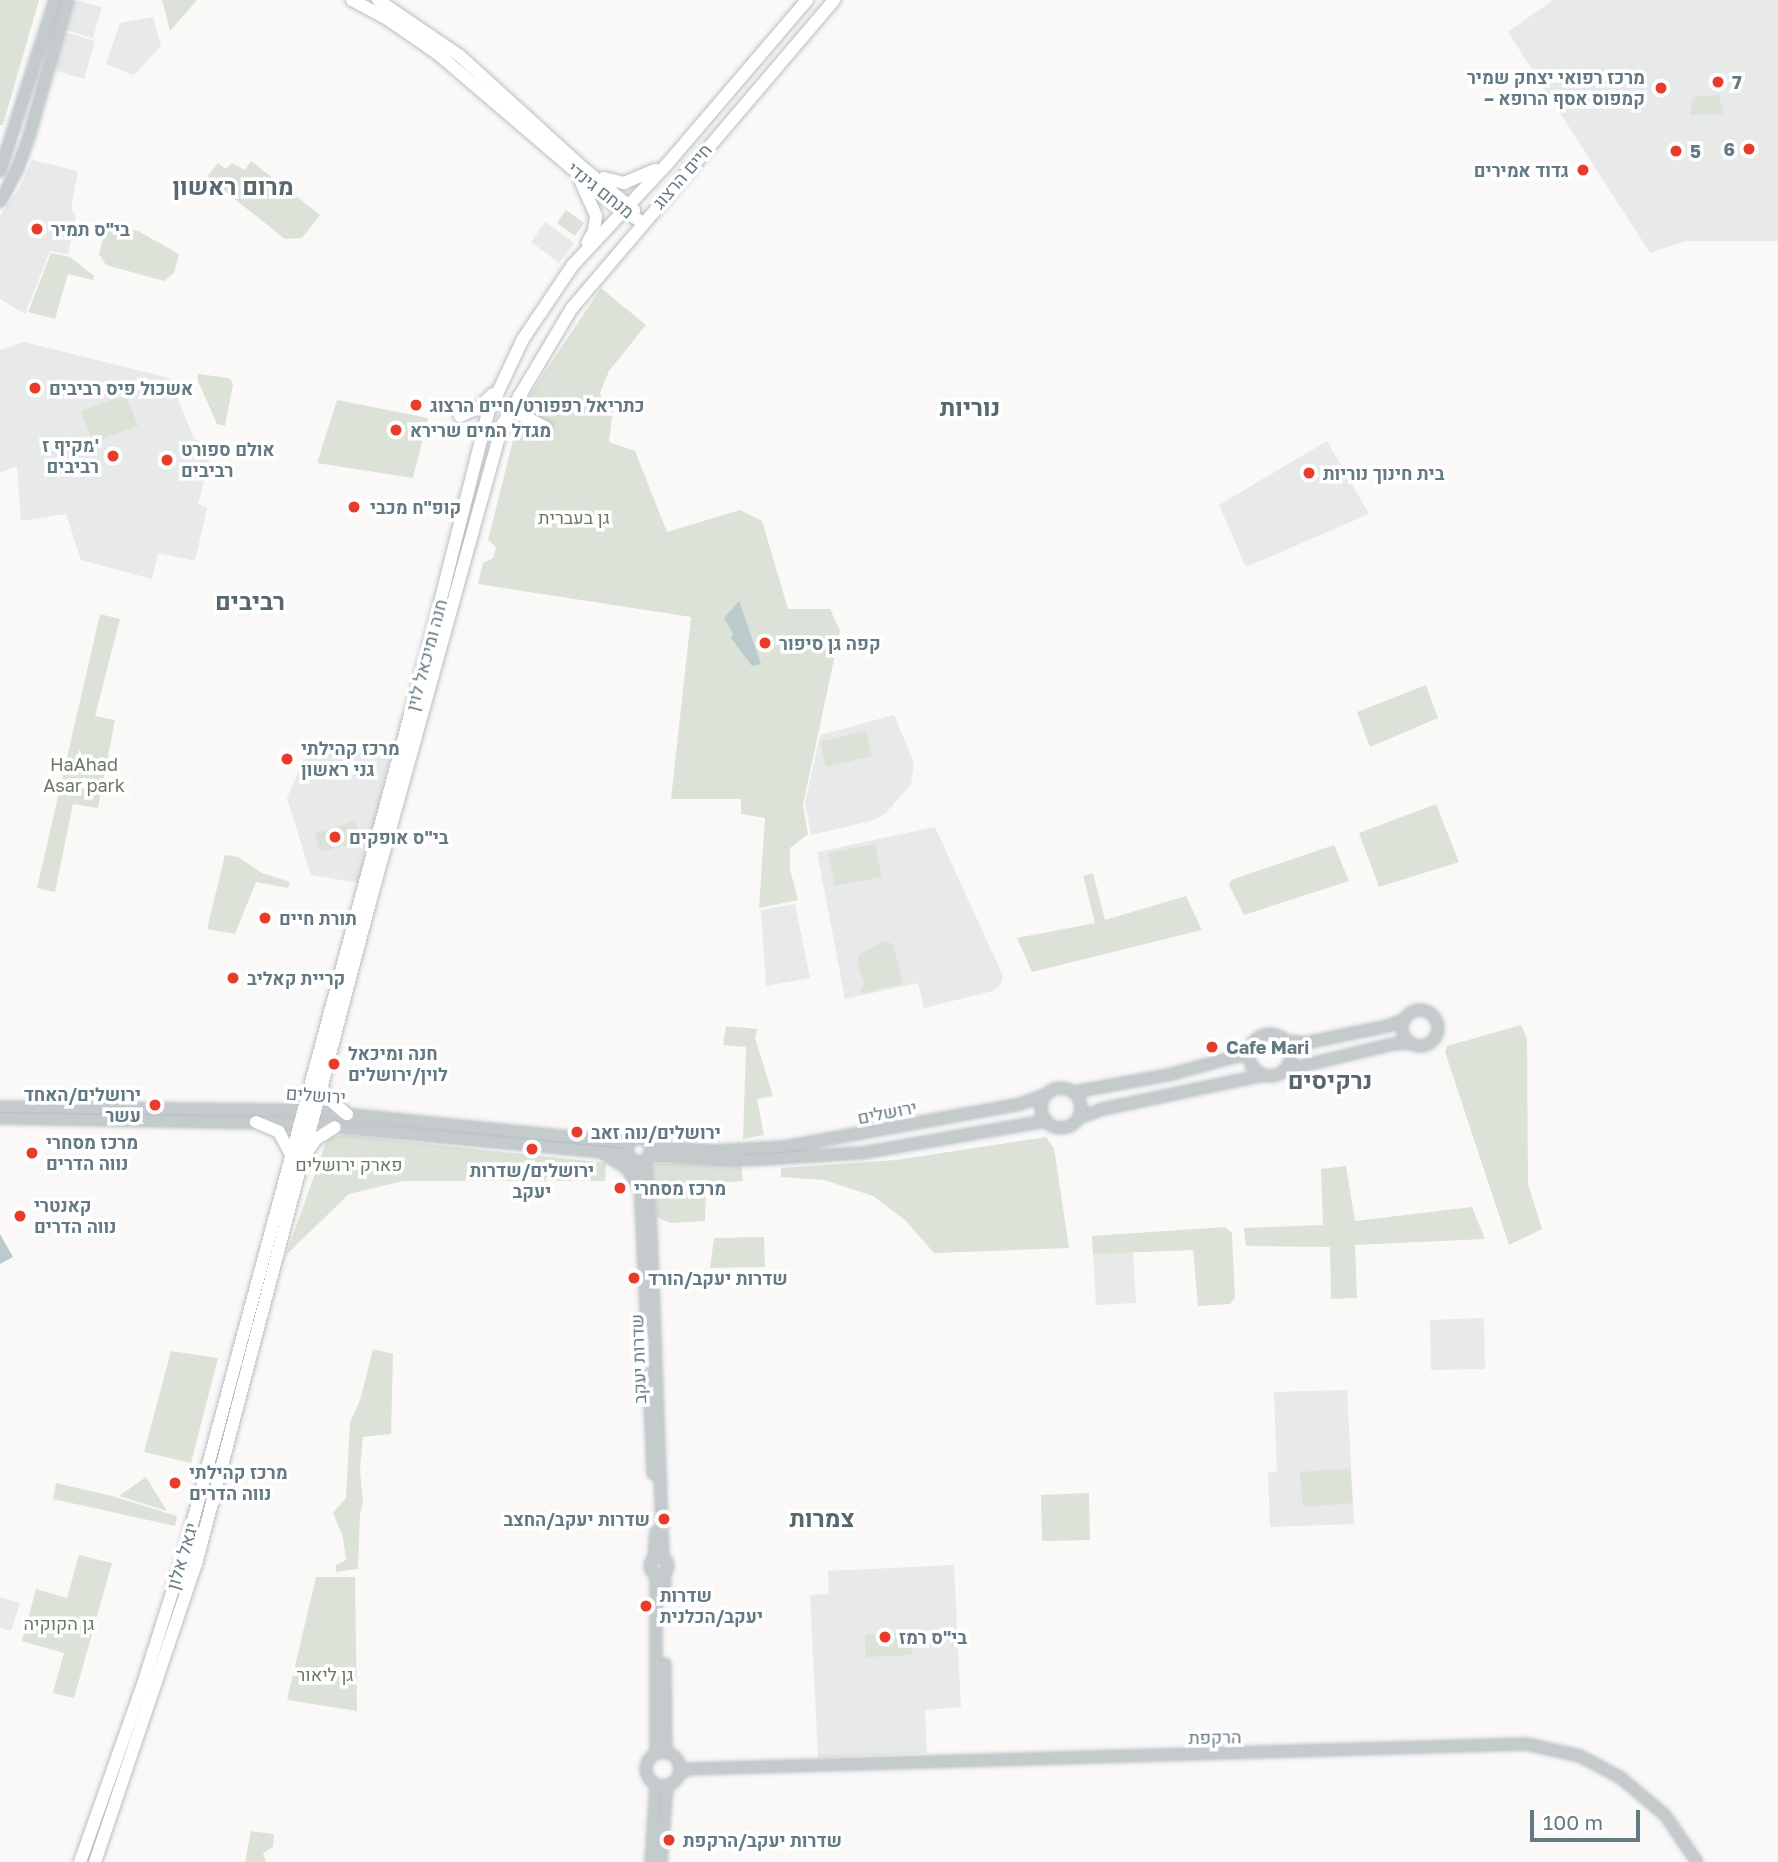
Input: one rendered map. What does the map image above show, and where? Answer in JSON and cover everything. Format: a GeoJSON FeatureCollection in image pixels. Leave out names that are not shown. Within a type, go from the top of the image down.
{"type":"FeatureCollection","features":[{"type":"Feature","properties":{"kind":"main road","name":"מנחם גינדי"},"geometry":{"type":"LineString","coordinates":[[352,0],[386,18],[438,54],[642,222]]}},
{"type":"Feature","properties":{"kind":"main road","name":"מנחם גינדי"},"geometry":{"type":"LineString","coordinates":[[378,0],[460,56],[579,169]]}},
{"type":"Feature","properties":{"kind":"main road","name":"חיים הרצוג"},"geometry":{"type":"LineString","coordinates":[[483,429],[523,339],[573,265],[668,163],[807,0]]}},
{"type":"Feature","properties":{"kind":"main road","name":"חיים הרצוג"},"geometry":{"type":"LineString","coordinates":[[500,433],[520,392],[572,308],[642,222],[834,0]]}},
{"type":"Feature","properties":{"kind":"main road"},"geometry":{"type":"LineString","coordinates":[[579,169],[610,181],[624,183],[643,177],[668,163]]}},
{"type":"Feature","properties":{"kind":"main road"},"geometry":{"type":"LineString","coordinates":[[573,265],[590,239],[596,223],[592,201],[579,169]]}},
{"type":"Feature","properties":{"kind":"main road"},"geometry":{"type":"LineString","coordinates":[[460,416],[480,407],[490,397],[511,364]]}},
{"type":"Feature","properties":{"kind":"main road"},"geometry":{"type":"LineString","coordinates":[[520,392],[518,402],[521,415],[546,428]]}},
{"type":"Feature","properties":{"kind":"main road","name":"חנה ומיכאל לוין"},"geometry":{"type":"LineString","coordinates":[[308,1117],[483,429]]}},
{"type":"Feature","properties":{"kind":"main road","name":"חנה ומיכאל לוין"},"geometry":{"type":"LineString","coordinates":[[308,1117],[322,1084],[500,433]]}},
{"type":"Feature","properties":{"kind":"main road"},"geometry":{"type":"LineString","coordinates":[[322,1084],[324,1095],[347,1114]]}},
{"type":"Feature","properties":{"kind":"main road","name":"יגאל אלון"},"geometry":{"type":"LineString","coordinates":[[80,1862],[143,1684],[183,1558],[308,1117]]}},
{"type":"Feature","properties":{"kind":"main road"},"geometry":{"type":"LineString","coordinates":[[256,1122],[279,1132],[297,1157],[316,1139],[335,1127]]}},
{"type":"Feature","properties":{"kind":"main road","name":"יגאל אלון"},"geometry":{"type":"LineString","coordinates":[[95,1862],[195,1564],[297,1157]]}},
{"type":"Feature","properties":{"kind":"street"},"geometry":{"type":"LineString","coordinates":[[0,171],[55,0]]}},
{"type":"Feature","properties":{"kind":"street"},"geometry":{"type":"LineString","coordinates":[[0,202],[17,170],[29,137],[68,0]]}},
{"type":"Feature","properties":{"kind":"street"},"geometry":{"type":"LineString","coordinates":[[1424,1010],[1437,1022],[1437,1034],[1430,1043],[1419,1046],[1411,1043],[1393,1044],[1284,1070],[1275,1076],[1264,1075],[1102,1109],[1079,1118],[1064,1128],[1046,1121],[1040,1108],[1045,1095],[1057,1088],[1074,1092],[1168,1075],[1249,1052],[1261,1036],[1275,1035],[1286,1041],[1305,1043],[1388,1026],[1404,1020],[1412,1012],[1424,1010]]}},
{"type":"Feature","properties":{"kind":"street"},"geometry":{"type":"LineString","coordinates":[[1404,1020],[1402,1031],[1411,1043]]}},
{"type":"Feature","properties":{"kind":"street"},"geometry":{"type":"LineString","coordinates":[[1284,1070],[1291,1055],[1286,1041]]}},
{"type":"Feature","properties":{"kind":"street"},"geometry":{"type":"LineString","coordinates":[[1249,1052],[1252,1066],[1264,1075]]}},
{"type":"Feature","properties":{"kind":"street"},"geometry":{"type":"LineString","coordinates":[[1074,1092],[1082,1107],[1079,1118]]}},
{"type":"Feature","properties":{"kind":"street","name":"ירושלים"},"geometry":{"type":"LineString","coordinates":[[645,1156],[784,1147],[1007,1107],[1045,1095]]}},
{"type":"Feature","properties":{"kind":"street","name":"ירושלים"},"geometry":{"type":"LineString","coordinates":[[0,1107],[308,1117],[335,1127],[589,1150],[627,1148]]}},
{"type":"Feature","properties":{"kind":"street","name":"ירושלים"},"geometry":{"type":"LineString","coordinates":[[0,1118],[256,1122],[347,1114],[627,1148]]}},
{"type":"Feature","properties":{"kind":"street","name":"ירושלים"},"geometry":{"type":"LineString","coordinates":[[645,1156],[736,1160],[894,1150],[1046,1121]]}},
{"type":"Feature","properties":{"kind":"street"},"geometry":{"type":"LineString","coordinates":[[639,1138],[645,1156],[627,1148],[639,1138]]}},
{"type":"Feature","properties":{"kind":"street"},"geometry":{"type":"LineString","coordinates":[[589,1150],[612,1157],[626,1167],[641,1192]]}},
{"type":"Feature","properties":{"kind":"street","name":"שדרות יעקב"},"geometry":{"type":"LineString","coordinates":[[645,1156],[641,1192],[658,1558]]}},
{"type":"Feature","properties":{"kind":"street","name":"שדרות יעקב"},"geometry":{"type":"LineString","coordinates":[[645,1156],[651,1230],[658,1558]]}},
{"type":"Feature","properties":{"kind":"street"},"geometry":{"type":"LineString","coordinates":[[658,1558],[650,1567],[660,1574],[661,1753]]}},
{"type":"Feature","properties":{"kind":"street","name":"הרקפת"},"geometry":{"type":"LineString","coordinates":[[682,1769],[1526,1744],[1580,1756],[1621,1778],[1665,1815],[1697,1862]]}},
{"type":"Feature","properties":{"kind":"street"},"geometry":{"type":"LineString","coordinates":[[651,1862],[662,1785],[682,1769],[676,1758],[661,1753]]}},
{"type":"Feature","properties":{"kind":"street"},"geometry":{"type":"LineString","coordinates":[[661,1753],[649,1761],[647,1771],[662,1785],[661,1862]]}},
{"type":"Feature","properties":{"kind":"shaded area"},"geometry":{"type":"Polygon","coordinates":[[[74,0],[102,7],[93,38],[65,30],[74,0]]]}},
{"type":"Feature","properties":{"kind":"shaded area","name":"מרכז רפואי יצחק שמיר – קמפוס אסף הרופא"},"geometry":{"type":"Polygon","coordinates":[[[1553,0],[1778,0],[1778,241],[1686,241],[1650,253],[1508,32],[1553,0]]]}},
{"type":"Feature","properties":{"kind":"shaded area"},"geometry":{"type":"Polygon","coordinates":[[[153,17],[161,46],[134,75],[106,64],[120,23],[153,17]]]}},
{"type":"Feature","properties":{"kind":"shaded area"},"geometry":{"type":"Polygon","coordinates":[[[65,32],[95,41],[84,79],[54,70],[65,32]]]}},
{"type":"Feature","properties":{"kind":"shaded area","name":"בי\"ס תמיר"},"geometry":{"type":"Polygon","coordinates":[[[32,160],[78,171],[71,209],[76,216],[68,255],[50,251],[25,314],[0,299],[0,216],[19,189],[32,160]]]}},
{"type":"Feature","properties":{"kind":"shaded area"},"geometry":{"type":"Polygon","coordinates":[[[545,222],[574,243],[559,263],[531,242],[545,222]]]}},
{"type":"Feature","properties":{"kind":"shaded area","name":"מקיף ז' רביבים"},"geometry":{"type":"Polygon","coordinates":[[[24,342],[169,378],[194,439],[213,445],[198,504],[207,508],[195,561],[158,553],[152,579],[81,560],[66,514],[21,521],[17,466],[0,473],[0,350],[24,342]]]}},
{"type":"Feature","properties":{"kind":"shaded area","name":"בית חינוך נוריות"},"geometry":{"type":"Polygon","coordinates":[[[1327,441],[1369,514],[1246,567],[1219,505],[1327,441]]]}},
{"type":"Feature","properties":{"kind":"shaded area"},"geometry":{"type":"Polygon","coordinates":[[[739,601],[761,664],[752,666],[731,638],[733,634],[724,618],[739,601]]]}},
{"type":"Feature","properties":{"kind":"shaded area"},"geometry":{"type":"Polygon","coordinates":[[[894,715],[914,763],[911,784],[885,814],[871,821],[811,835],[805,803],[820,735],[894,715]]]}},
{"type":"Feature","properties":{"kind":"shaded area","name":"בי\"ס אופקים"},"geometry":{"type":"Polygon","coordinates":[[[331,742],[390,758],[359,883],[311,875],[287,798],[306,754],[331,742]]]}},
{"type":"Feature","properties":{"kind":"shaded area"},"geometry":{"type":"Polygon","coordinates":[[[935,827],[1003,976],[1001,984],[993,991],[924,1008],[918,983],[845,999],[817,852],[935,827]]]}},
{"type":"Feature","properties":{"kind":"shaded area"},"geometry":{"type":"Polygon","coordinates":[[[795,904],[810,978],[766,986],[761,910],[795,904]]]}},
{"type":"Feature","properties":{"kind":"shaded area","name":"קאנטרי נווה הדרים"},"geometry":{"type":"Polygon","coordinates":[[[0,1234],[13,1257],[0,1264],[0,1234]]]}},
{"type":"Feature","properties":{"kind":"shaded area"},"geometry":{"type":"Polygon","coordinates":[[[1133,1251],[1136,1303],[1096,1305],[1093,1254],[1133,1251]]]}},
{"type":"Feature","properties":{"kind":"shaded area"},"geometry":{"type":"Polygon","coordinates":[[[1484,1318],[1485,1369],[1431,1370],[1430,1320],[1484,1318]]]}},
{"type":"Feature","properties":{"kind":"shaded area"},"geometry":{"type":"Polygon","coordinates":[[[1347,1390],[1354,1524],[1270,1527],[1268,1473],[1277,1471],[1274,1392],[1347,1390]]]}},
{"type":"Feature","properties":{"kind":"shaded area","name":"בי\"ס רמז"},"geometry":{"type":"Polygon","coordinates":[[[954,1565],[961,1707],[925,1710],[927,1753],[818,1758],[810,1595],[829,1594],[828,1571],[954,1565]]]}},
{"type":"Feature","properties":{"kind":"shaded area"},"geometry":{"type":"Polygon","coordinates":[[[0,1597],[20,1603],[11,1631],[0,1628],[0,1597]]]}},
{"type":"Feature","properties":{"kind":"green space"},"geometry":{"type":"Polygon","coordinates":[[[0,0],[39,0],[3,125],[0,125],[0,0]]]}},
{"type":"Feature","properties":{"kind":"green space"},"geometry":{"type":"Polygon","coordinates":[[[162,0],[197,0],[170,31],[162,0]]]}},
{"type":"Feature","properties":{"kind":"green space"},"geometry":{"type":"Polygon","coordinates":[[[1719,95],[1724,115],[1690,115],[1693,97],[1719,95]]]}},
{"type":"Feature","properties":{"kind":"green space"},"geometry":{"type":"Polygon","coordinates":[[[251,161],[320,215],[302,238],[285,239],[207,177],[218,163],[226,169],[232,163],[245,170],[251,161]]]}},
{"type":"Feature","properties":{"kind":"green space"},"geometry":{"type":"Polygon","coordinates":[[[566,210],[584,223],[575,236],[557,223],[566,210]]]}},
{"type":"Feature","properties":{"kind":"green space"},"geometry":{"type":"Polygon","coordinates":[[[107,224],[138,231],[179,254],[174,273],[164,281],[106,265],[99,254],[107,224]]]}},
{"type":"Feature","properties":{"kind":"green space"},"geometry":{"type":"Polygon","coordinates":[[[51,253],[70,257],[94,276],[93,280],[68,274],[55,319],[28,312],[51,253]]]}},
{"type":"Feature","properties":{"kind":"green space","name":"גן בעברית"},"geometry":{"type":"Polygon","coordinates":[[[601,288],[646,325],[609,371],[600,393],[605,406],[613,410],[609,442],[635,451],[667,532],[740,510],[762,521],[788,609],[830,609],[840,631],[803,805],[808,834],[790,848],[790,869],[798,900],[759,908],[765,818],[741,814],[741,799],[671,799],[691,617],[478,584],[483,563],[493,558],[496,547],[488,540],[521,408],[601,288]]]}},
{"type":"Feature","properties":{"kind":"green space"},"geometry":{"type":"Polygon","coordinates":[[[198,374],[229,378],[233,384],[225,426],[217,424],[197,379],[198,374]]]}},
{"type":"Feature","properties":{"kind":"green space"},"geometry":{"type":"Polygon","coordinates":[[[126,395],[138,426],[93,442],[81,411],[126,395]]]}},
{"type":"Feature","properties":{"kind":"green space"},"geometry":{"type":"Polygon","coordinates":[[[337,400],[428,418],[413,478],[317,463],[337,400]]]}},
{"type":"Feature","properties":{"kind":"green space","name":"HaAhad Asar park"},"geometry":{"type":"Polygon","coordinates":[[[100,614],[120,619],[95,716],[115,720],[98,808],[73,804],[55,892],[37,888],[100,614]]]}},
{"type":"Feature","properties":{"kind":"green space"},"geometry":{"type":"Polygon","coordinates":[[[1426,685],[1438,718],[1370,747],[1357,712],[1426,685]]]}},
{"type":"Feature","properties":{"kind":"green space"},"geometry":{"type":"Polygon","coordinates":[[[866,731],[872,756],[826,767],[820,742],[866,731]]]}},
{"type":"Feature","properties":{"kind":"green space"},"geometry":{"type":"Polygon","coordinates":[[[1436,804],[1459,862],[1379,887],[1359,833],[1436,804]]]}},
{"type":"Feature","properties":{"kind":"green space"},"geometry":{"type":"Polygon","coordinates":[[[355,821],[362,841],[320,852],[315,833],[355,821]]]}},
{"type":"Feature","properties":{"kind":"green space"},"geometry":{"type":"Polygon","coordinates":[[[875,844],[882,877],[835,886],[828,853],[875,844]]]}},
{"type":"Feature","properties":{"kind":"green space"},"geometry":{"type":"Polygon","coordinates":[[[1334,845],[1349,881],[1244,915],[1229,885],[1231,880],[1334,845]]]}},
{"type":"Feature","properties":{"kind":"green space"},"geometry":{"type":"Polygon","coordinates":[[[225,855],[238,857],[262,873],[290,882],[288,888],[256,882],[235,934],[207,929],[225,855]]]}},
{"type":"Feature","properties":{"kind":"green space"},"geometry":{"type":"Polygon","coordinates":[[[1093,873],[1105,920],[1186,896],[1202,930],[1032,972],[1017,938],[1095,923],[1083,876],[1093,873]]]}},
{"type":"Feature","properties":{"kind":"green space"},"geometry":{"type":"Polygon","coordinates":[[[885,940],[893,945],[903,984],[860,993],[864,983],[857,961],[860,954],[885,940]]]}},
{"type":"Feature","properties":{"kind":"green space"},"geometry":{"type":"Polygon","coordinates":[[[1521,1025],[1527,1039],[1528,1184],[1542,1229],[1509,1245],[1445,1052],[1447,1046],[1521,1025]]]}},
{"type":"Feature","properties":{"kind":"green space"},"geometry":{"type":"Polygon","coordinates":[[[726,1026],[757,1029],[755,1038],[773,1096],[757,1099],[764,1135],[743,1139],[746,1047],[723,1045],[726,1026]]]}},
{"type":"Feature","properties":{"kind":"green space","name":"פארק ירושלים"},"geometry":{"type":"Polygon","coordinates":[[[346,1135],[606,1163],[605,1181],[403,1181],[349,1194],[286,1255],[326,1142],[334,1136],[346,1135]]]}},
{"type":"Feature","properties":{"kind":"green space"},"geometry":{"type":"Polygon","coordinates":[[[1046,1137],[1054,1148],[1069,1248],[934,1253],[905,1220],[873,1196],[824,1180],[781,1177],[781,1168],[896,1160],[1046,1137]]]}},
{"type":"Feature","properties":{"kind":"green space"},"geometry":{"type":"Polygon","coordinates":[[[651,1164],[741,1164],[743,1181],[706,1184],[705,1221],[671,1223],[656,1217],[651,1164]]]}},
{"type":"Feature","properties":{"kind":"green space"},"geometry":{"type":"Polygon","coordinates":[[[1346,1166],[1355,1221],[1472,1207],[1485,1239],[1355,1245],[1357,1298],[1331,1299],[1330,1247],[1246,1246],[1244,1228],[1323,1225],[1321,1169],[1346,1166]]]}},
{"type":"Feature","properties":{"kind":"green space"},"geometry":{"type":"Polygon","coordinates":[[[1225,1227],[1232,1233],[1235,1298],[1230,1304],[1198,1306],[1193,1250],[1093,1254],[1092,1236],[1225,1227]]]}},
{"type":"Feature","properties":{"kind":"green space"},"geometry":{"type":"Polygon","coordinates":[[[764,1237],[765,1267],[710,1268],[714,1238],[764,1237]]]}},
{"type":"Feature","properties":{"kind":"green space"},"geometry":{"type":"Polygon","coordinates":[[[373,1349],[393,1354],[391,1434],[363,1437],[360,1470],[363,1503],[358,1569],[336,1572],[336,1565],[346,1560],[343,1537],[333,1513],[346,1498],[350,1422],[360,1400],[373,1349]]]}},
{"type":"Feature","properties":{"kind":"green space"},"geometry":{"type":"Polygon","coordinates":[[[171,1351],[218,1358],[191,1463],[144,1452],[171,1351]]]}},
{"type":"Feature","properties":{"kind":"green space"},"geometry":{"type":"Polygon","coordinates":[[[1350,1468],[1353,1503],[1303,1507],[1300,1472],[1350,1468]]]}},
{"type":"Feature","properties":{"kind":"green space"},"geometry":{"type":"Polygon","coordinates":[[[146,1477],[167,1511],[119,1496],[146,1477]]]}},
{"type":"Feature","properties":{"kind":"green space"},"geometry":{"type":"Polygon","coordinates":[[[56,1483],[112,1496],[177,1516],[175,1526],[53,1499],[56,1483]]]}},
{"type":"Feature","properties":{"kind":"green space"},"geometry":{"type":"Polygon","coordinates":[[[1089,1493],[1090,1540],[1042,1541],[1041,1495],[1089,1493]]]}},
{"type":"Feature","properties":{"kind":"green space","name":"גן הקוקיה"},"geometry":{"type":"Polygon","coordinates":[[[79,1555],[112,1563],[74,1698],[53,1693],[64,1653],[22,1641],[36,1589],[67,1598],[79,1555]]]}},
{"type":"Feature","properties":{"kind":"green space","name":"גן ליאור"},"geometry":{"type":"Polygon","coordinates":[[[316,1577],[355,1577],[357,1711],[287,1700],[316,1577]]]}},
{"type":"Feature","properties":{"kind":"green space"},"geometry":{"type":"Polygon","coordinates":[[[911,1632],[912,1655],[866,1657],[865,1635],[911,1632]]]}},
{"type":"Feature","properties":{"kind":"green space"},"geometry":{"type":"Polygon","coordinates":[[[251,1831],[274,1834],[273,1847],[263,1853],[266,1862],[245,1862],[251,1831]]]}},
{"type":"Feature","properties":{"kind":"place","name":"7"},"geometry":{"type":"Point","coordinates":[1718,82]}},
{"type":"Feature","properties":{"kind":"place","name":"מרכז רפואי יצחק שמיר – קמפוס אסף הרופא"},"geometry":{"type":"Point","coordinates":[1661,88]}},
{"type":"Feature","properties":{"kind":"place","name":"6"},"geometry":{"type":"Point","coordinates":[1749,149]}},
{"type":"Feature","properties":{"kind":"place","name":"5"},"geometry":{"type":"Point","coordinates":[1676,151]}},
{"type":"Feature","properties":{"kind":"place","name":"גדוד אמירים"},"geometry":{"type":"Point","coordinates":[1583,170]}},
{"type":"Feature","properties":{"kind":"place","name":"בי\"ס תמיר"},"geometry":{"type":"Point","coordinates":[37,229]}},
{"type":"Feature","properties":{"kind":"place","name":"אשכול פיס רביבים"},"geometry":{"type":"Point","coordinates":[35,388]}},
{"type":"Feature","properties":{"kind":"place","name":"כתריאל רפפורט/חיים הרצוג"},"geometry":{"type":"Point","coordinates":[416,405]}},
{"type":"Feature","properties":{"kind":"place","name":"מגדל המים שרירא"},"geometry":{"type":"Point","coordinates":[396,430]}},
{"type":"Feature","properties":{"kind":"place","name":"מקיף ז' רביבים"},"geometry":{"type":"Point","coordinates":[113,456]}},
{"type":"Feature","properties":{"kind":"place","name":"אולם ספורט רביבים"},"geometry":{"type":"Point","coordinates":[167,460]}},
{"type":"Feature","properties":{"kind":"place","name":"בית חינוך נוריות"},"geometry":{"type":"Point","coordinates":[1309,473]}},
{"type":"Feature","properties":{"kind":"place","name":"קופ\"ח מכבי"},"geometry":{"type":"Point","coordinates":[354,507]}},
{"type":"Feature","properties":{"kind":"place","name":"קפה גן סיפור"},"geometry":{"type":"Point","coordinates":[765,643]}},
{"type":"Feature","properties":{"kind":"place","name":"מרכז קהילתי גני ראשון"},"geometry":{"type":"Point","coordinates":[287,759]}},
{"type":"Feature","properties":{"kind":"place","name":"בי\"ס אופקים"},"geometry":{"type":"Point","coordinates":[335,837]}},
{"type":"Feature","properties":{"kind":"place","name":"תורת חיים"},"geometry":{"type":"Point","coordinates":[265,918]}},
{"type":"Feature","properties":{"kind":"place","name":"קריית קאליב"},"geometry":{"type":"Point","coordinates":[233,978]}},
{"type":"Feature","properties":{"kind":"place","name":"Cafe Mari"},"geometry":{"type":"Point","coordinates":[1212,1047]}},
{"type":"Feature","properties":{"kind":"place","name":"חנה ומיכאל לוין/ירושלים"},"geometry":{"type":"Point","coordinates":[334,1064]}},
{"type":"Feature","properties":{"kind":"place","name":"ירושלים/האחד עשר"},"geometry":{"type":"Point","coordinates":[155,1105]}},
{"type":"Feature","properties":{"kind":"place","name":"ירושלים/נוה זאב"},"geometry":{"type":"Point","coordinates":[577,1132]}},
{"type":"Feature","properties":{"kind":"place","name":"ירושלים/שדרות יעקב"},"geometry":{"type":"Point","coordinates":[532,1149]}},
{"type":"Feature","properties":{"kind":"place","name":"מרכז מסחרי נווה הדרים"},"geometry":{"type":"Point","coordinates":[32,1153]}},
{"type":"Feature","properties":{"kind":"place","name":"מרכז מסחרי"},"geometry":{"type":"Point","coordinates":[620,1188]}},
{"type":"Feature","properties":{"kind":"place","name":"קאנטרי נווה הדרים"},"geometry":{"type":"Point","coordinates":[20,1216]}},
{"type":"Feature","properties":{"kind":"place","name":"שדרות יעקב/הורד"},"geometry":{"type":"Point","coordinates":[634,1278]}},
{"type":"Feature","properties":{"kind":"place","name":"מרכז קהילתי נווה הדרים"},"geometry":{"type":"Point","coordinates":[175,1483]}},
{"type":"Feature","properties":{"kind":"place","name":"שדרות יעקב/החצב"},"geometry":{"type":"Point","coordinates":[664,1519]}},
{"type":"Feature","properties":{"kind":"place","name":"שדרות יעקב/הכלנית"},"geometry":{"type":"Point","coordinates":[646,1606]}},
{"type":"Feature","properties":{"kind":"place","name":"בי\"ס רמז"},"geometry":{"type":"Point","coordinates":[885,1637]}},
{"type":"Feature","properties":{"kind":"place","name":"שדרות יעקב/הרקפת"},"geometry":{"type":"Point","coordinates":[669,1840]}},
{"type":"Feature","properties":{"kind":"district","name":"מרום ראשון"},"geometry":{"type":"Point","coordinates":[233,186]}},
{"type":"Feature","properties":{"kind":"district","name":"נוריות"},"geometry":{"type":"Point","coordinates":[970,407]}},
{"type":"Feature","properties":{"kind":"district","name":"רביבים"},"geometry":{"type":"Point","coordinates":[250,601]}},
{"type":"Feature","properties":{"kind":"district","name":"נרקיסים"},"geometry":{"type":"Point","coordinates":[1330,1080]}},
{"type":"Feature","properties":{"kind":"district","name":"צמרות"},"geometry":{"type":"Point","coordinates":[822,1518]}}]}
